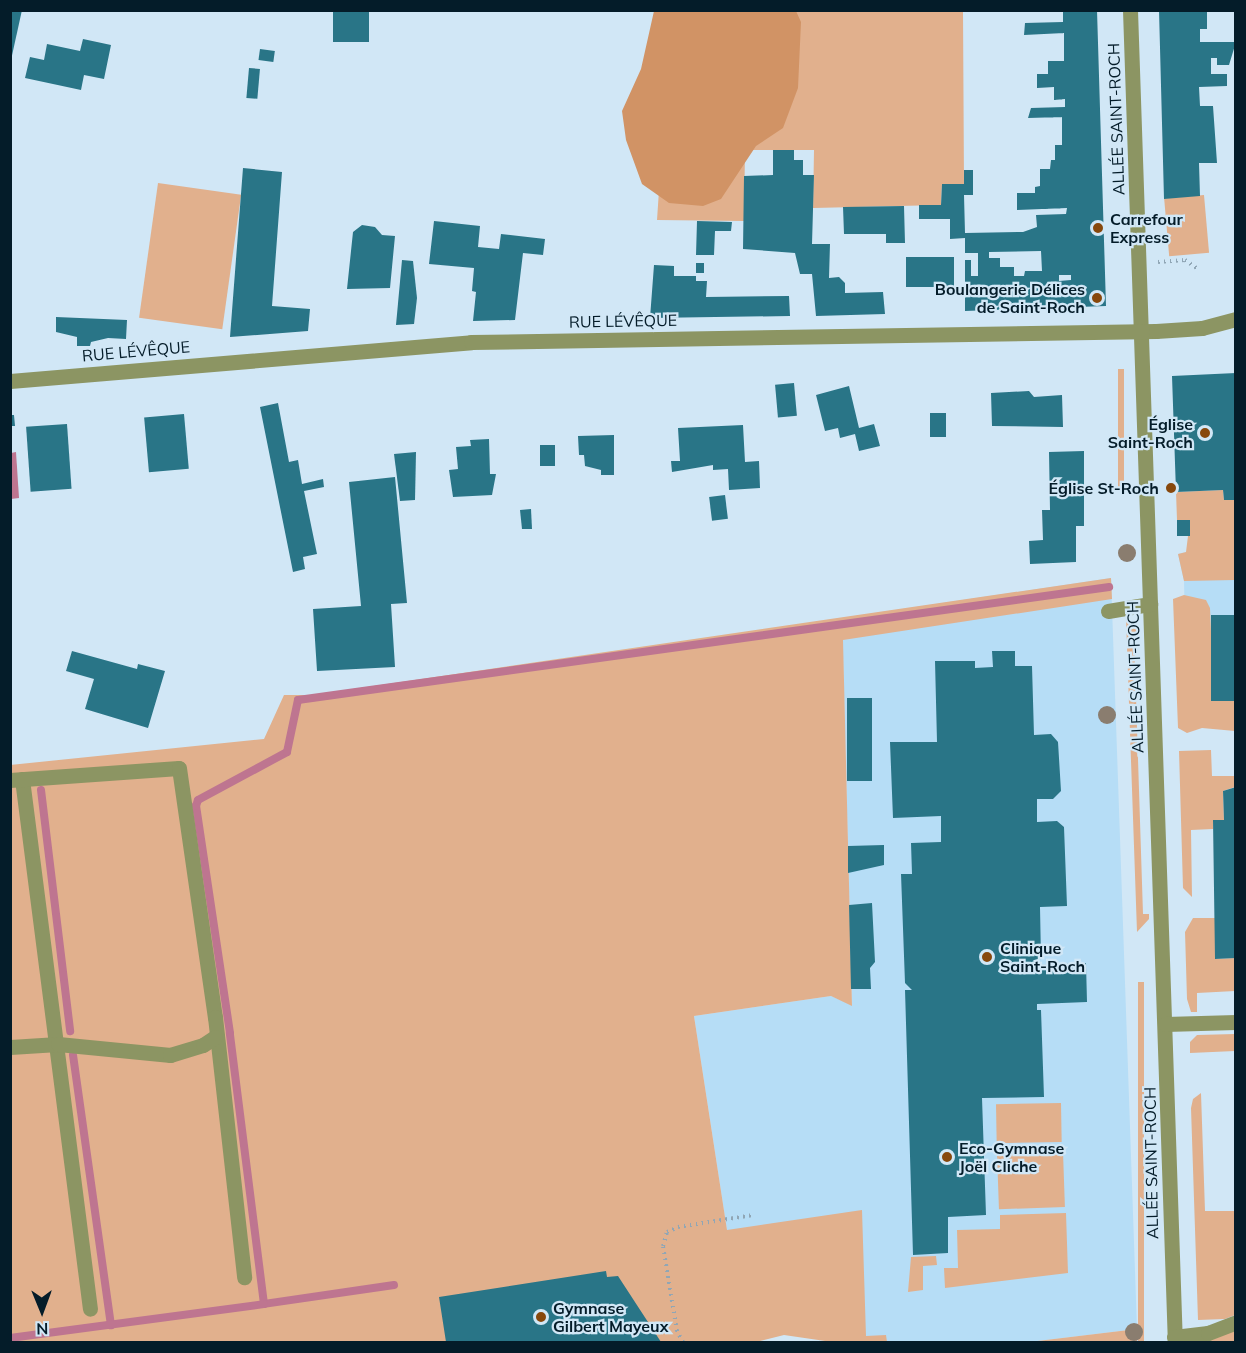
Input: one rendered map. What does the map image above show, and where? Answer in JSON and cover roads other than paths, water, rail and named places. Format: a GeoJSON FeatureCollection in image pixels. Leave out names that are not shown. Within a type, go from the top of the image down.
{"type":"FeatureCollection","features":[{"type":"Feature","properties":{"kind":"street","name":"ALLÉE SAINT-ROCH"},"geometry":{"type":"LineString","coordinates":[[1130,10],[1174,1340]]}},
{"type":"Feature","properties":{"kind":"street","name":"RUE LÉVÊQUE"},"geometry":{"type":"LineString","coordinates":[[10,381],[471,342],[1141,332],[1202,328],[1236,319]]}},
{"type":"Feature","properties":{"kind":"street"},"geometry":{"type":"LineString","coordinates":[[1108,611],[1150,604]]}},
{"type":"Feature","properties":{"kind":"street"},"geometry":{"type":"LineString","coordinates":[[90,1309],[58,1044],[16,779],[178,768],[215,1037],[244,1277]]}},
{"type":"Feature","properties":{"kind":"street"},"geometry":{"type":"LineString","coordinates":[[1165,1024],[1236,1022]]}},
{"type":"Feature","properties":{"kind":"street"},"geometry":{"type":"LineString","coordinates":[[10,1047],[58,1044],[170,1055],[195,1048],[215,1037]]}},
{"type":"Feature","properties":{"kind":"street"},"geometry":{"type":"LineString","coordinates":[[1174,1340],[1208,1333],[1236,1322]]}},
{"type":"Feature","properties":{"kind":"waterway"},"geometry":{"type":"LineString","coordinates":[[394,1285],[264,1304],[230,1033],[196,806],[198,800],[287,752],[298,700],[1109,587]]}},
{"type":"Feature","properties":{"kind":"waterway"},"geometry":{"type":"LineString","coordinates":[[41,790],[70,1031]]}},
{"type":"Feature","properties":{"kind":"waterway"},"geometry":{"type":"LineString","coordinates":[[73,1055],[111,1325]]}},
{"type":"Feature","properties":{"kind":"waterway"},"geometry":{"type":"LineString","coordinates":[[10,1338],[264,1304]]}},
{"type":"Feature","properties":{"kind":"place","name":"Carrefour Express"},"geometry":{"type":"Point","coordinates":[1098,228]}},
{"type":"Feature","properties":{"kind":"place","name":"Boulangerie Délices de Saint-Roch"},"geometry":{"type":"Point","coordinates":[1097,298]}},
{"type":"Feature","properties":{"kind":"place","name":"Église Saint-Roch"},"geometry":{"type":"Point","coordinates":[1205,433]}},
{"type":"Feature","properties":{"kind":"place","name":"Église St-Roch"},"geometry":{"type":"Point","coordinates":[1171,488]}},
{"type":"Feature","properties":{"kind":"place","name":"Clinique Saint-Roch"},"geometry":{"type":"Point","coordinates":[987,957]}},
{"type":"Feature","properties":{"kind":"place","name":"Eco-Gymnase Joël Cliche"},"geometry":{"type":"Point","coordinates":[947,1157]}},
{"type":"Feature","properties":{"kind":"place","name":"Gymnase Gilbert Mayeux"},"geometry":{"type":"Point","coordinates":[541,1317]}}]}
